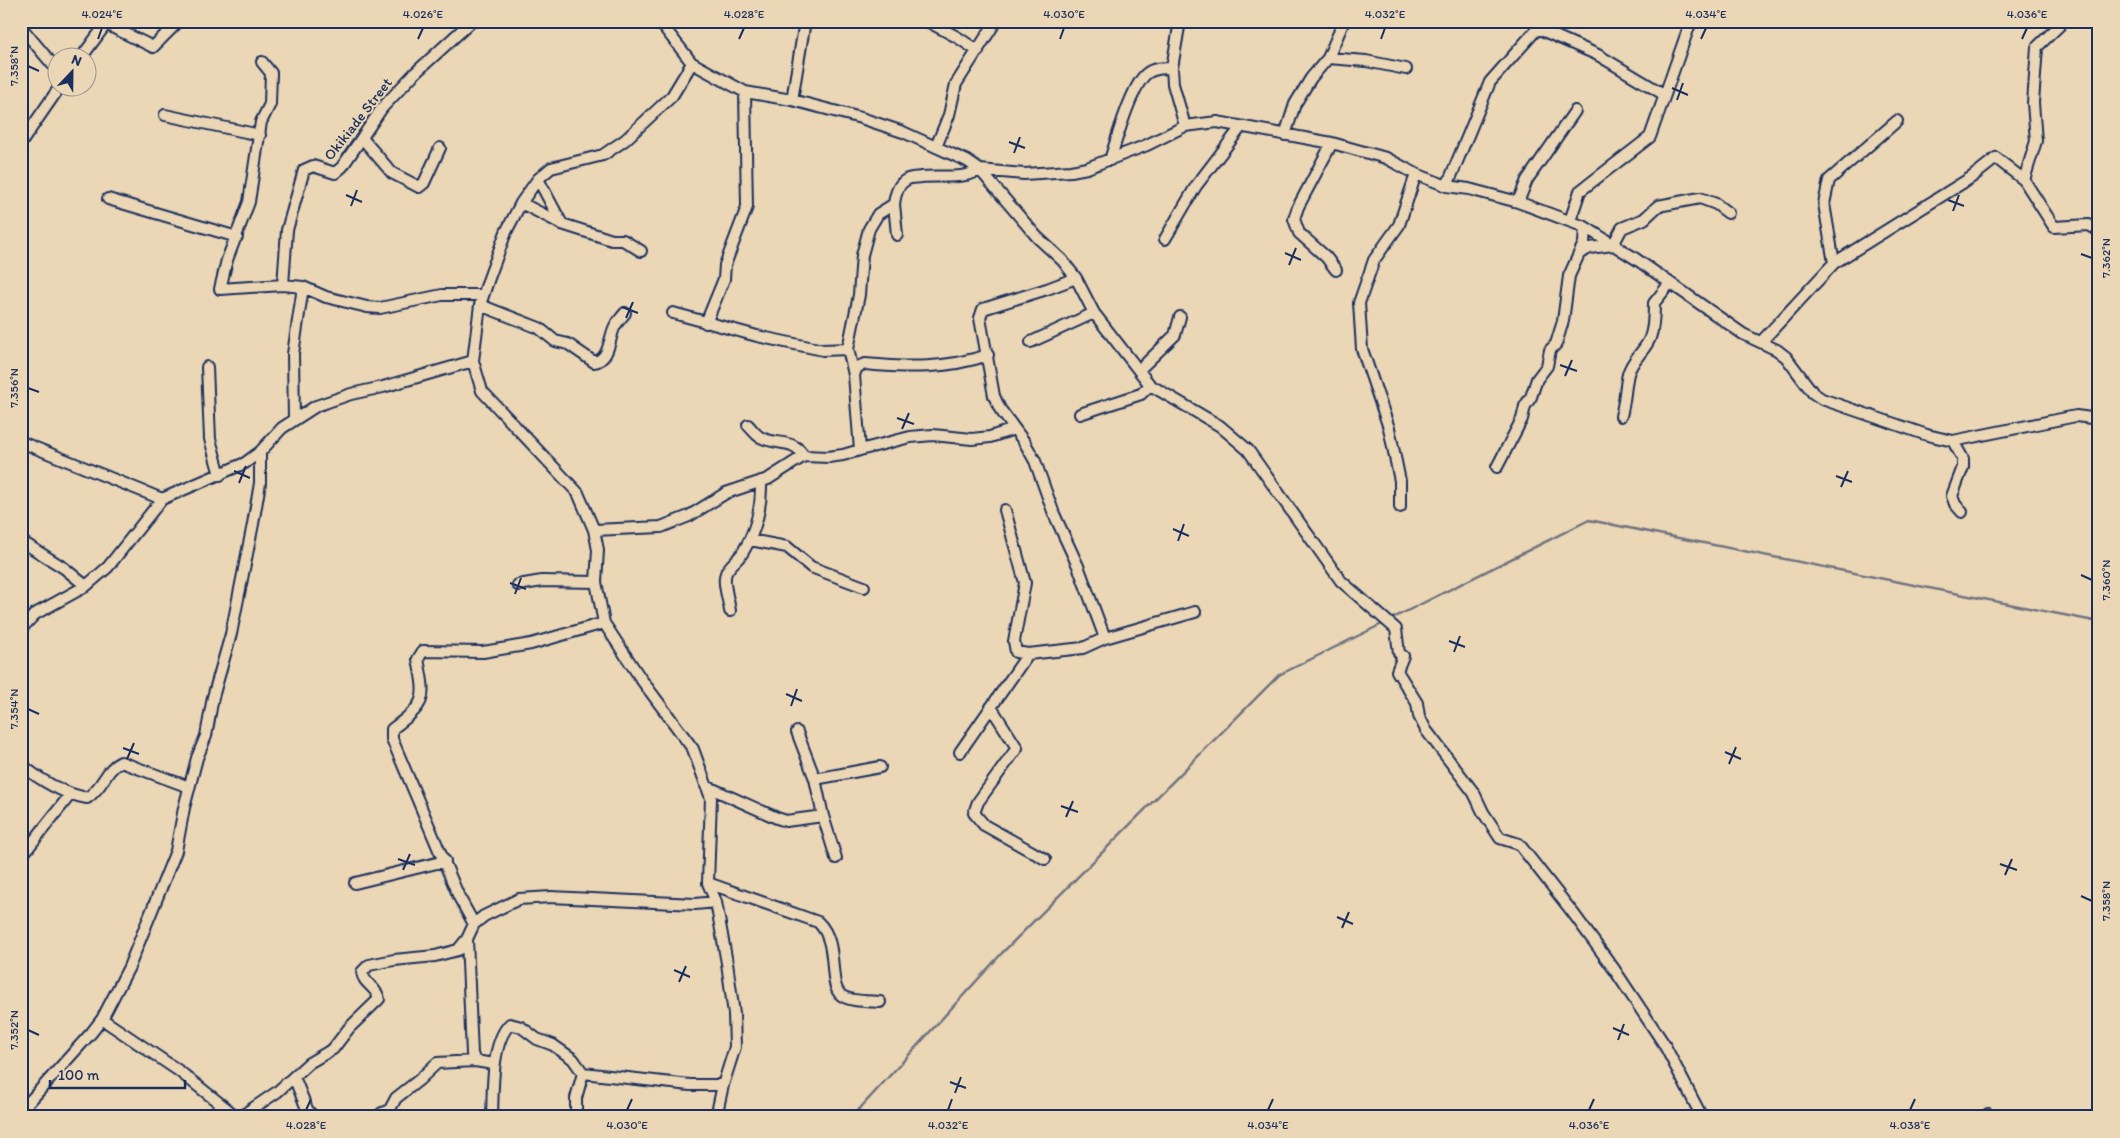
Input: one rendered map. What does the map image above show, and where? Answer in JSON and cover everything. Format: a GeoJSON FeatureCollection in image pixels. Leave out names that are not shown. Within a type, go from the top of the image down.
{"type":"FeatureCollection","features":[{"type":"Feature","properties":{"kind":"street"},"geometry":{"type":"LineString","coordinates":[[88,48],[106,22],[153,47],[179,21]]}},
{"type":"Feature","properties":{"kind":"street","name":"Okikiade Street"},"geometry":{"type":"LineString","coordinates":[[283,285],[287,230],[304,170],[313,166],[335,173],[342,167],[382,108],[394,94],[472,21]]}},
{"type":"Feature","properties":{"kind":"street"},"geometry":{"type":"LineString","coordinates":[[658,21],[692,63],[745,92],[792,100],[861,118],[903,132],[967,161],[980,170],[1037,237],[1062,260],[1076,278],[1094,313],[1150,385],[1220,426],[1248,450],[1341,581],[1396,629],[1399,653],[1403,656],[1398,671],[1417,703],[1419,716],[1426,730],[1474,793],[1483,812],[1500,838],[1519,844],[1614,969],[1664,1044],[1702,1117]]}},
{"type":"Feature","properties":{"kind":"street"},"geometry":{"type":"LineString","coordinates":[[792,100],[805,21]]}},
{"type":"Feature","properties":{"kind":"street"},"geometry":{"type":"LineString","coordinates":[[927,21],[978,51]]}},
{"type":"Feature","properties":{"kind":"street"},"geometry":{"type":"LineString","coordinates":[[936,147],[949,115],[956,84],[996,21]]}},
{"type":"Feature","properties":{"kind":"street"},"geometry":{"type":"LineString","coordinates":[[1180,21],[1172,68],[1173,84],[1184,126]]}},
{"type":"Feature","properties":{"kind":"street"},"geometry":{"type":"LineString","coordinates":[[1285,135],[1295,104],[1311,78],[1328,58],[1344,21]]}},
{"type":"Feature","properties":{"kind":"street"},"geometry":{"type":"LineString","coordinates":[[1570,221],[1580,191],[1650,137],[1691,21]]}},
{"type":"Feature","properties":{"kind":"street"},"geometry":{"type":"LineString","coordinates":[[2024,180],[2036,141],[2032,103],[2037,47],[2060,24],[2060,21]]}},
{"type":"Feature","properties":{"kind":"street"},"geometry":{"type":"LineString","coordinates":[[1447,186],[1490,82],[1541,24],[1598,55],[1664,95]]}},
{"type":"Feature","properties":{"kind":"street"},"geometry":{"type":"LineString","coordinates":[[21,26],[48,59]]}},
{"type":"Feature","properties":{"kind":"street"},"geometry":{"type":"LineString","coordinates":[[1328,58],[1366,61],[1406,69]]}},
{"type":"Feature","properties":{"kind":"street"},"geometry":{"type":"LineString","coordinates":[[262,62],[268,68],[272,78],[270,104],[260,122],[260,135],[248,202],[226,260],[220,289],[283,285],[303,287],[326,297],[367,307],[380,308],[442,295],[482,300],[539,328],[554,341],[568,344],[594,362],[598,362],[604,356],[613,337],[614,328],[625,313]]}},
{"type":"Feature","properties":{"kind":"street"},"geometry":{"type":"LineString","coordinates":[[692,63],[672,96],[625,140],[603,155],[551,168],[538,179],[521,203],[506,232],[482,300],[473,361],[482,391],[578,493],[594,530],[598,550],[596,582],[604,623],[641,679],[693,749],[711,798],[708,883],[716,902],[728,963],[734,1014],[735,1047],[722,1085],[716,1117]]}},
{"type":"Feature","properties":{"kind":"street"},"geometry":{"type":"LineString","coordinates":[[1110,160],[1128,106],[1145,74],[1156,69],[1172,68]]}},
{"type":"Feature","properties":{"kind":"street"},"geometry":{"type":"LineString","coordinates":[[706,323],[724,279],[725,265],[747,207],[745,92]]}},
{"type":"Feature","properties":{"kind":"street"},"geometry":{"type":"LineString","coordinates":[[21,143],[52,98]]}},
{"type":"Feature","properties":{"kind":"street"},"geometry":{"type":"LineString","coordinates":[[1518,202],[1527,180],[1575,111]]}},
{"type":"Feature","properties":{"kind":"street"},"geometry":{"type":"LineString","coordinates":[[165,115],[260,135]]}},
{"type":"Feature","properties":{"kind":"street"},"geometry":{"type":"LineString","coordinates":[[897,235],[894,197],[906,180],[935,176],[956,177],[972,174],[980,170],[1024,174],[1071,171],[1110,160],[1184,126],[1217,122],[1332,143],[1386,158],[1416,174],[1447,186],[1469,188],[1518,202],[1585,227],[1670,282],[1743,334],[1777,350],[1786,357],[1813,393],[1822,398],[1927,435],[1953,441],[2076,416],[2099,419]]}},
{"type":"Feature","properties":{"kind":"street"},"geometry":{"type":"LineString","coordinates":[[1834,263],[1824,204],[1829,180],[1897,122]]}},
{"type":"Feature","properties":{"kind":"street"},"geometry":{"type":"LineString","coordinates":[[1165,239],[1196,186],[1241,127]]}},
{"type":"Feature","properties":{"kind":"street"},"geometry":{"type":"LineString","coordinates":[[362,138],[392,173],[419,187],[424,183],[440,148]]}},
{"type":"Feature","properties":{"kind":"street"},"geometry":{"type":"LineString","coordinates":[[1332,143],[1298,207],[1294,219],[1299,233],[1326,257],[1336,270]]}},
{"type":"Feature","properties":{"kind":"street"},"geometry":{"type":"LineString","coordinates":[[1761,342],[1834,263],[1972,177],[1996,158],[2024,180],[2054,227],[2089,225],[2099,231]]}},
{"type":"Feature","properties":{"kind":"street"},"geometry":{"type":"LineString","coordinates":[[1400,507],[1400,481],[1389,428],[1362,349],[1359,304],[1374,260],[1399,225],[1416,174]]}},
{"type":"Feature","properties":{"kind":"street"},"geometry":{"type":"LineString","coordinates":[[538,179],[562,224]]}},
{"type":"Feature","properties":{"kind":"street"},"geometry":{"type":"LineString","coordinates":[[1613,245],[1622,228],[1644,219],[1658,206],[1700,198],[1716,204],[1728,213]]}},
{"type":"Feature","properties":{"kind":"street"},"geometry":{"type":"LineString","coordinates":[[108,199],[236,237]]}},
{"type":"Feature","properties":{"kind":"street"},"geometry":{"type":"LineString","coordinates":[[521,203],[562,224],[612,240],[623,240],[641,251]]}},
{"type":"Feature","properties":{"kind":"street"},"geometry":{"type":"LineString","coordinates":[[860,450],[854,375],[848,349],[859,295],[862,255],[869,229],[878,214],[894,204]]}},
{"type":"Feature","properties":{"kind":"street"},"geometry":{"type":"LineString","coordinates":[[1498,467],[1522,419],[1525,406],[1531,397],[1537,379],[1548,366],[1550,350],[1556,344],[1563,321],[1569,276],[1584,243],[1585,227]]}},
{"type":"Feature","properties":{"kind":"street"},"geometry":{"type":"LineString","coordinates":[[1580,253],[1590,248],[1613,245]]}},
{"type":"Feature","properties":{"kind":"street"},"geometry":{"type":"LineString","coordinates":[[1076,278],[1048,289],[983,309],[980,318],[994,396],[1000,409],[1025,443],[1035,461],[1054,514],[1078,566],[1105,638]]}},
{"type":"Feature","properties":{"kind":"street"},"geometry":{"type":"LineString","coordinates":[[1621,416],[1626,398],[1628,375],[1634,361],[1650,338],[1654,303],[1670,282]]}},
{"type":"Feature","properties":{"kind":"street"},"geometry":{"type":"LineString","coordinates":[[294,420],[293,354],[303,287]]}},
{"type":"Feature","properties":{"kind":"street"},"geometry":{"type":"LineString","coordinates":[[672,313],[706,323],[823,350],[848,349]]}},
{"type":"Feature","properties":{"kind":"street"},"geometry":{"type":"LineString","coordinates":[[1031,342],[1094,313]]}},
{"type":"Feature","properties":{"kind":"street"},"geometry":{"type":"LineString","coordinates":[[1139,370],[1175,335],[1180,317]]}},
{"type":"Feature","properties":{"kind":"street"},"geometry":{"type":"LineString","coordinates":[[854,375],[857,367],[865,364],[937,367],[970,361],[988,355]]}},
{"type":"Feature","properties":{"kind":"street"},"geometry":{"type":"LineString","coordinates":[[21,629],[35,614],[86,586],[108,567],[162,499],[245,463],[260,452],[282,428],[316,406],[351,394],[383,388],[473,361]]}},
{"type":"Feature","properties":{"kind":"street"},"geometry":{"type":"LineString","coordinates":[[207,367],[210,439],[220,474]]}},
{"type":"Feature","properties":{"kind":"street"},"geometry":{"type":"LineString","coordinates":[[1080,414],[1141,394],[1150,385]]}},
{"type":"Feature","properties":{"kind":"street"},"geometry":{"type":"LineString","coordinates":[[748,425],[759,437],[794,445],[800,449],[804,456]]}},
{"type":"Feature","properties":{"kind":"street"},"geometry":{"type":"LineString","coordinates":[[594,530],[661,527],[689,516],[726,494],[761,481],[804,456],[828,457],[843,455],[910,437],[933,435],[972,439],[990,437],[1014,429]]}},
{"type":"Feature","properties":{"kind":"street"},"geometry":{"type":"LineString","coordinates":[[1953,441],[1963,459],[1963,467],[1952,496],[1955,504],[1962,512]]}},
{"type":"Feature","properties":{"kind":"street"},"geometry":{"type":"LineString","coordinates":[[21,442],[162,499]]}},
{"type":"Feature","properties":{"kind":"street"},"geometry":{"type":"LineString","coordinates":[[21,1111],[102,1019],[129,967],[176,850],[189,787],[197,758],[206,736],[213,697],[231,634],[260,482],[260,452]]}},
{"type":"Feature","properties":{"kind":"street"},"geometry":{"type":"LineString","coordinates":[[730,611],[725,577],[726,572],[742,554],[750,540],[762,498],[761,481]]}},
{"type":"Feature","properties":{"kind":"street"},"geometry":{"type":"LineString","coordinates":[[1005,510],[1025,583],[1014,641],[1016,652],[1028,654],[1083,648],[1105,638],[1196,612]]}},
{"type":"Feature","properties":{"kind":"street"},"geometry":{"type":"LineString","coordinates":[[750,540],[787,547],[810,567],[864,587]]}},
{"type":"Feature","properties":{"kind":"street"},"geometry":{"type":"LineString","coordinates":[[21,541],[64,568],[86,586]]}},
{"type":"Feature","properties":{"kind":"street"},"geometry":{"type":"LineString","coordinates":[[518,585],[542,581],[596,582]]}},
{"type":"Feature","properties":{"kind":"street"},"geometry":{"type":"LineString","coordinates":[[474,924],[459,897],[392,739],[392,729],[420,704],[424,690],[418,659],[423,651],[483,652],[531,644],[604,623]]}},
{"type":"Feature","properties":{"kind":"street"},"geometry":{"type":"LineString","coordinates":[[960,752],[1028,654]]}},
{"type":"Feature","properties":{"kind":"street"},"geometry":{"type":"LineString","coordinates":[[990,708],[1017,748],[978,802],[974,813],[984,825],[1045,859]]}},
{"type":"Feature","properties":{"kind":"street"},"geometry":{"type":"LineString","coordinates":[[797,732],[815,779],[823,816],[836,858]]}},
{"type":"Feature","properties":{"kind":"street"},"geometry":{"type":"LineString","coordinates":[[21,764],[70,795],[87,798],[97,792],[113,765],[121,762],[189,787]]}},
{"type":"Feature","properties":{"kind":"street"},"geometry":{"type":"LineString","coordinates":[[815,779],[880,767]]}},
{"type":"Feature","properties":{"kind":"street"},"geometry":{"type":"LineString","coordinates":[[706,786],[777,818],[786,820],[823,816]]}},
{"type":"Feature","properties":{"kind":"street"},"geometry":{"type":"LineString","coordinates":[[21,857],[70,795]]}},
{"type":"Feature","properties":{"kind":"street"},"geometry":{"type":"LineString","coordinates":[[355,883],[445,861]]}},
{"type":"Feature","properties":{"kind":"street"},"geometry":{"type":"LineString","coordinates":[[708,883],[818,922],[830,939],[836,988],[841,995],[848,998],[880,1002]]}},
{"type":"Feature","properties":{"kind":"street"},"geometry":{"type":"LineString","coordinates":[[102,1019],[179,1071],[239,1117],[277,1092],[309,1063],[333,1049],[349,1028],[379,999],[376,990],[362,976],[364,968],[394,960],[435,956],[458,950],[467,940],[474,924],[484,916],[519,899],[552,897],[676,904],[716,902]]}},
{"type":"Feature","properties":{"kind":"street"},"geometry":{"type":"LineString","coordinates":[[467,940],[469,1020],[472,1054],[475,1061]]}},
{"type":"Feature","properties":{"kind":"street"},"geometry":{"type":"LineString","coordinates":[[492,1117],[494,1064],[504,1030],[510,1024],[522,1027],[537,1039],[554,1045],[573,1059],[583,1073],[690,1085],[722,1085]]}},
{"type":"Feature","properties":{"kind":"street"},"geometry":{"type":"LineString","coordinates":[[378,1117],[382,1113],[392,1114],[396,1098],[437,1063],[475,1061],[494,1064]]}},
{"type":"Feature","properties":{"kind":"street"},"geometry":{"type":"LineString","coordinates":[[576,1117],[576,1098],[583,1073]]}},
{"type":"Feature","properties":{"kind":"street"},"geometry":{"type":"LineString","coordinates":[[294,1077],[313,1117]]}},
{"type":"Feature","properties":{"kind":"waterway"},"geometry":{"type":"LineString","coordinates":[[1389,620],[1589,520],[2099,622]]}},
{"type":"Feature","properties":{"kind":"waterway"},"geometry":{"type":"LineString","coordinates":[[852,1117],[1002,953],[1279,675],[1384,623]]}}]}
